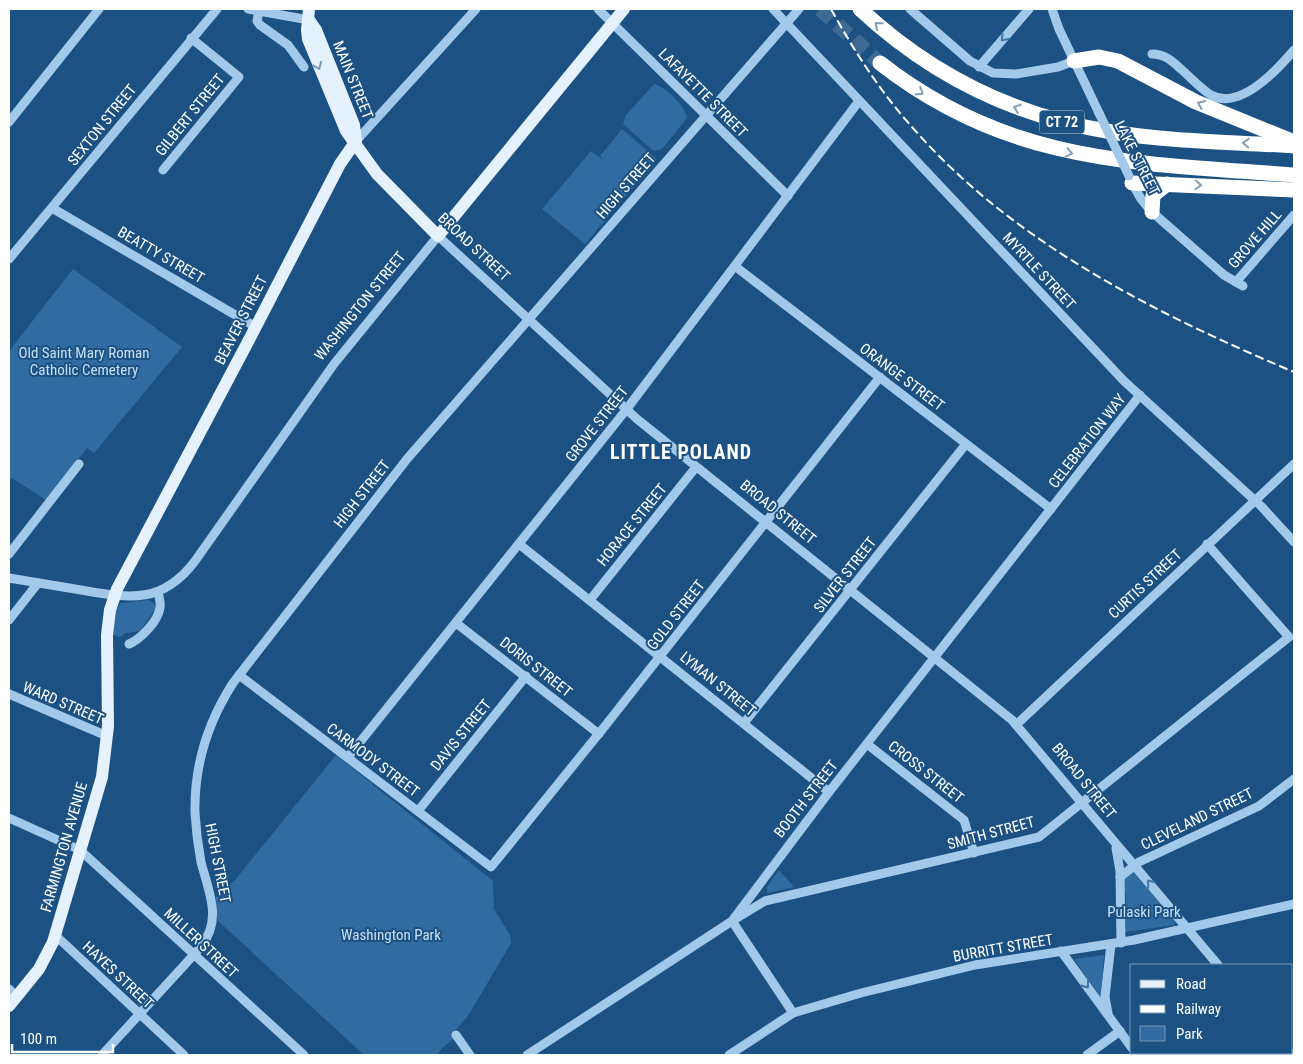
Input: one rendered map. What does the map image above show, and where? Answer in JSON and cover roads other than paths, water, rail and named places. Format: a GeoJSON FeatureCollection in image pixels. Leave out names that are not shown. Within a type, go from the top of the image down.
{"type":"FeatureCollection","features":[{"type":"Feature","properties":{"kind":"highway","name":"CT 72"},"geometry":{"type":"LineString","coordinates":[[860,9],[891,37],[940,71],[991,98],[1041,116],[1079,126],[1122,134],[1294,144]]}},
{"type":"Feature","properties":{"kind":"highway"},"geometry":{"type":"LineString","coordinates":[[1074,61],[1100,57],[1118,61],[1196,102],[1294,144]]}},
{"type":"Feature","properties":{"kind":"highway","name":"CT 72"},"geometry":{"type":"LineString","coordinates":[[880,63],[918,91],[952,110],[994,130],[1052,148],[1124,162],[1294,174]]}},
{"type":"Feature","properties":{"kind":"highway"},"geometry":{"type":"LineString","coordinates":[[1130,179],[1167,184],[1294,190]]}},
{"type":"Feature","properties":{"kind":"highway"},"geometry":{"type":"LineString","coordinates":[[1152,212],[1153,195],[1167,184]]}},
{"type":"Feature","properties":{"kind":"main road","name":"WASHINGTON STREET"},"geometry":{"type":"LineString","coordinates":[[438,236],[624,9]]}},
{"type":"Feature","properties":{"kind":"main road","name":"MAIN STREET"},"geometry":{"type":"LineString","coordinates":[[309,14],[307,32],[314,57],[344,127],[356,142]]}},
{"type":"Feature","properties":{"kind":"main road","name":"BROAD STREET"},"geometry":{"type":"LineString","coordinates":[[356,142],[377,174],[438,236]]}},
{"type":"Feature","properties":{"kind":"main road","name":"BEAVER STREET"},"geometry":{"type":"LineString","coordinates":[[108,683],[106,638],[114,595],[124,572],[256,327],[340,164],[356,142]]}},
{"type":"Feature","properties":{"kind":"main road","name":"FARMINGTON AVENUE"},"geometry":{"type":"LineString","coordinates":[[11,997],[39,969],[56,935],[103,773],[107,736],[108,683]]}},
{"type":"Feature","properties":{"kind":"street"},"geometry":{"type":"LineString","coordinates":[[9,122],[99,9]]}},
{"type":"Feature","properties":{"kind":"street","name":"SEXTON STREET"},"geometry":{"type":"LineString","coordinates":[[9,259],[217,9]]}},
{"type":"Feature","properties":{"kind":"street"},"geometry":{"type":"LineString","coordinates":[[248,9],[309,14]]}},
{"type":"Feature","properties":{"kind":"street","name":"BEAVER STREET"},"geometry":{"type":"LineString","coordinates":[[356,142],[476,9]]}},
{"type":"Feature","properties":{"kind":"street","name":"LAFAYETTE STREET"},"geometry":{"type":"LineString","coordinates":[[598,9],[788,196]]}},
{"type":"Feature","properties":{"kind":"street","name":"MYRTLE STREET"},"geometry":{"type":"LineString","coordinates":[[773,9],[1140,395],[1256,501],[1294,542]]}},
{"type":"Feature","properties":{"kind":"street"},"geometry":{"type":"LineString","coordinates":[[910,9],[979,66],[993,72],[1012,75],[1058,67],[1074,61]]}},
{"type":"Feature","properties":{"kind":"street"},"geometry":{"type":"LineString","coordinates":[[979,66],[1029,9]]}},
{"type":"Feature","properties":{"kind":"street","name":"LAKE STREET"},"geometry":{"type":"LineString","coordinates":[[1052,9],[1074,61],[1130,179],[1152,212],[1239,284]]}},
{"type":"Feature","properties":{"kind":"street","name":"HIGH STREET"},"geometry":{"type":"LineString","coordinates":[[102,1055],[194,954],[209,933],[214,912],[197,838],[195,804],[199,770],[214,718],[239,675],[402,465],[798,10]]}},
{"type":"Feature","properties":{"kind":"street"},"geometry":{"type":"LineString","coordinates":[[259,11],[258,21],[260,25],[287,43],[304,67]]}},
{"type":"Feature","properties":{"kind":"street","name":"GILBERT STREET"},"geometry":{"type":"LineString","coordinates":[[163,170],[239,77],[191,38]]}},
{"type":"Feature","properties":{"kind":"street"},"geometry":{"type":"LineString","coordinates":[[1152,54],[1161,54],[1170,59],[1212,96],[1225,99],[1252,89],[1275,72],[1294,50]]}},
{"type":"Feature","properties":{"kind":"street","name":"GROVE STREET"},"geometry":{"type":"LineString","coordinates":[[348,757],[626,410],[860,101]]}},
{"type":"Feature","properties":{"kind":"street","name":"BEATTY STREET"},"geometry":{"type":"LineString","coordinates":[[52,208],[256,327]]}},
{"type":"Feature","properties":{"kind":"street","name":"GROVE HILL"},"geometry":{"type":"LineString","coordinates":[[1239,284],[1294,215]]}},
{"type":"Feature","properties":{"kind":"street","name":"BROAD STREET"},"geometry":{"type":"LineString","coordinates":[[438,236],[626,410],[1016,725],[1217,964]]}},
{"type":"Feature","properties":{"kind":"street","name":"WASHINGTON STREET"},"geometry":{"type":"LineString","coordinates":[[9,578],[136,597],[158,592],[176,582],[192,565],[334,364],[438,236]]}},
{"type":"Feature","properties":{"kind":"street","name":"ORANGE STREET"},"geometry":{"type":"LineString","coordinates":[[736,267],[966,444],[1054,506]]}},
{"type":"Feature","properties":{"kind":"street","name":"GOLD STREET"},"geometry":{"type":"LineString","coordinates":[[491,867],[661,656],[880,377]]}},
{"type":"Feature","properties":{"kind":"street","name":"CELEBRATION WAY"},"geometry":{"type":"LineString","coordinates":[[1054,506],[1140,395]]}},
{"type":"Feature","properties":{"kind":"street","name":"SILVER STREET"},"geometry":{"type":"LineString","coordinates":[[744,723],[966,444]]}},
{"type":"Feature","properties":{"kind":"street"},"geometry":{"type":"LineString","coordinates":[[9,554],[79,464]]}},
{"type":"Feature","properties":{"kind":"street","name":"CURTIS STREET"},"geometry":{"type":"LineString","coordinates":[[1016,725],[1294,464]]}},
{"type":"Feature","properties":{"kind":"street","name":"HORACE STREET"},"geometry":{"type":"LineString","coordinates":[[590,600],[696,467]]}},
{"type":"Feature","properties":{"kind":"street","name":"BOOTH STREET"},"geometry":{"type":"LineString","coordinates":[[527,1055],[732,921],[828,792],[868,744],[1054,506]]}},
{"type":"Feature","properties":{"kind":"street","name":"LYMAN STREET"},"geometry":{"type":"LineString","coordinates":[[519,544],[661,656],[828,792]]}},
{"type":"Feature","properties":{"kind":"street","name":"SMITH STREET"},"geometry":{"type":"LineString","coordinates":[[732,921],[765,901],[1039,837],[1289,637],[1207,544]]}},
{"type":"Feature","properties":{"kind":"street"},"geometry":{"type":"LineString","coordinates":[[9,620],[38,583]]}},
{"type":"Feature","properties":{"kind":"street"},"geometry":{"type":"LineString","coordinates":[[129,644],[142,636],[158,613],[160,605],[158,592]]}},
{"type":"Feature","properties":{"kind":"street","name":"DORIS STREET"},"geometry":{"type":"LineString","coordinates":[[456,623],[599,734]]}},
{"type":"Feature","properties":{"kind":"street","name":"CARMODY STREET"},"geometry":{"type":"LineString","coordinates":[[239,675],[491,867]]}},
{"type":"Feature","properties":{"kind":"street","name":"DAVIS STREET"},"geometry":{"type":"LineString","coordinates":[[418,811],[526,676]]}},
{"type":"Feature","properties":{"kind":"street","name":"WARD STREET"},"geometry":{"type":"LineString","coordinates":[[9,694],[107,736]]}},
{"type":"Feature","properties":{"kind":"street","name":"CROSS STREET"},"geometry":{"type":"LineString","coordinates":[[868,744],[964,820],[974,853]]}},
{"type":"Feature","properties":{"kind":"street","name":"CLEVELAND STREET"},"geometry":{"type":"LineString","coordinates":[[1134,865],[1258,806],[1294,779]]}},
{"type":"Feature","properties":{"kind":"street","name":"MILLER STREET"},"geometry":{"type":"LineString","coordinates":[[9,818],[80,850],[304,1055]]}},
{"type":"Feature","properties":{"kind":"street"},"geometry":{"type":"LineString","coordinates":[[1111,1020],[1105,1003],[1116,943],[1120,877],[1116,845]]}},
{"type":"Feature","properties":{"kind":"street"},"geometry":{"type":"LineString","coordinates":[[1120,877],[1134,865]]}},
{"type":"Feature","properties":{"kind":"street","name":"BURRITT STREET"},"geometry":{"type":"LineString","coordinates":[[729,1055],[793,1013],[861,993],[965,967],[1116,943],[1188,929],[1294,904]]}},
{"type":"Feature","properties":{"kind":"street"},"geometry":{"type":"LineString","coordinates":[[732,921],[793,1013]]}},
{"type":"Feature","properties":{"kind":"street","name":"HAYES STREET"},"geometry":{"type":"LineString","coordinates":[[56,935],[184,1055]]}},
{"type":"Feature","properties":{"kind":"street"},"geometry":{"type":"LineString","coordinates":[[1061,951],[1130,1045]]}},
{"type":"Feature","properties":{"kind":"street"},"geometry":{"type":"LineString","coordinates":[[1087,1055],[1120,1031]]}},
{"type":"Feature","properties":{"kind":"street"},"geometry":{"type":"LineString","coordinates":[[456,1035],[470,1055]]}},
{"type":"Feature","properties":{"kind":"tunnel"},"geometry":{"type":"LineString","coordinates":[[820,9],[880,63]]}},
{"type":"Feature","properties":{"kind":"railway"},"geometry":{"type":"LineString","coordinates":[[831,9],[868,70],[900,113],[951,168],[994,206],[1040,240],[1089,271],[1139,299],[1242,350],[1294,372]]}},
{"type":"Feature","properties":{"kind":"district","name":"LITTLE POLAND"},"geometry":{"type":"Point","coordinates":[681,452]}},
{"type":"Feature","properties":{"kind":"park label","name":"Old Saint Mary Roman Catholic Cemetery"},"geometry":{"type":"Point","coordinates":[84,362]}},
{"type":"Feature","properties":{"kind":"park label","name":"Pulaski Park"},"geometry":{"type":"Point","coordinates":[1144,912]}},
{"type":"Feature","properties":{"kind":"park label","name":"Washington Park"},"geometry":{"type":"Point","coordinates":[391,935]}}]}
